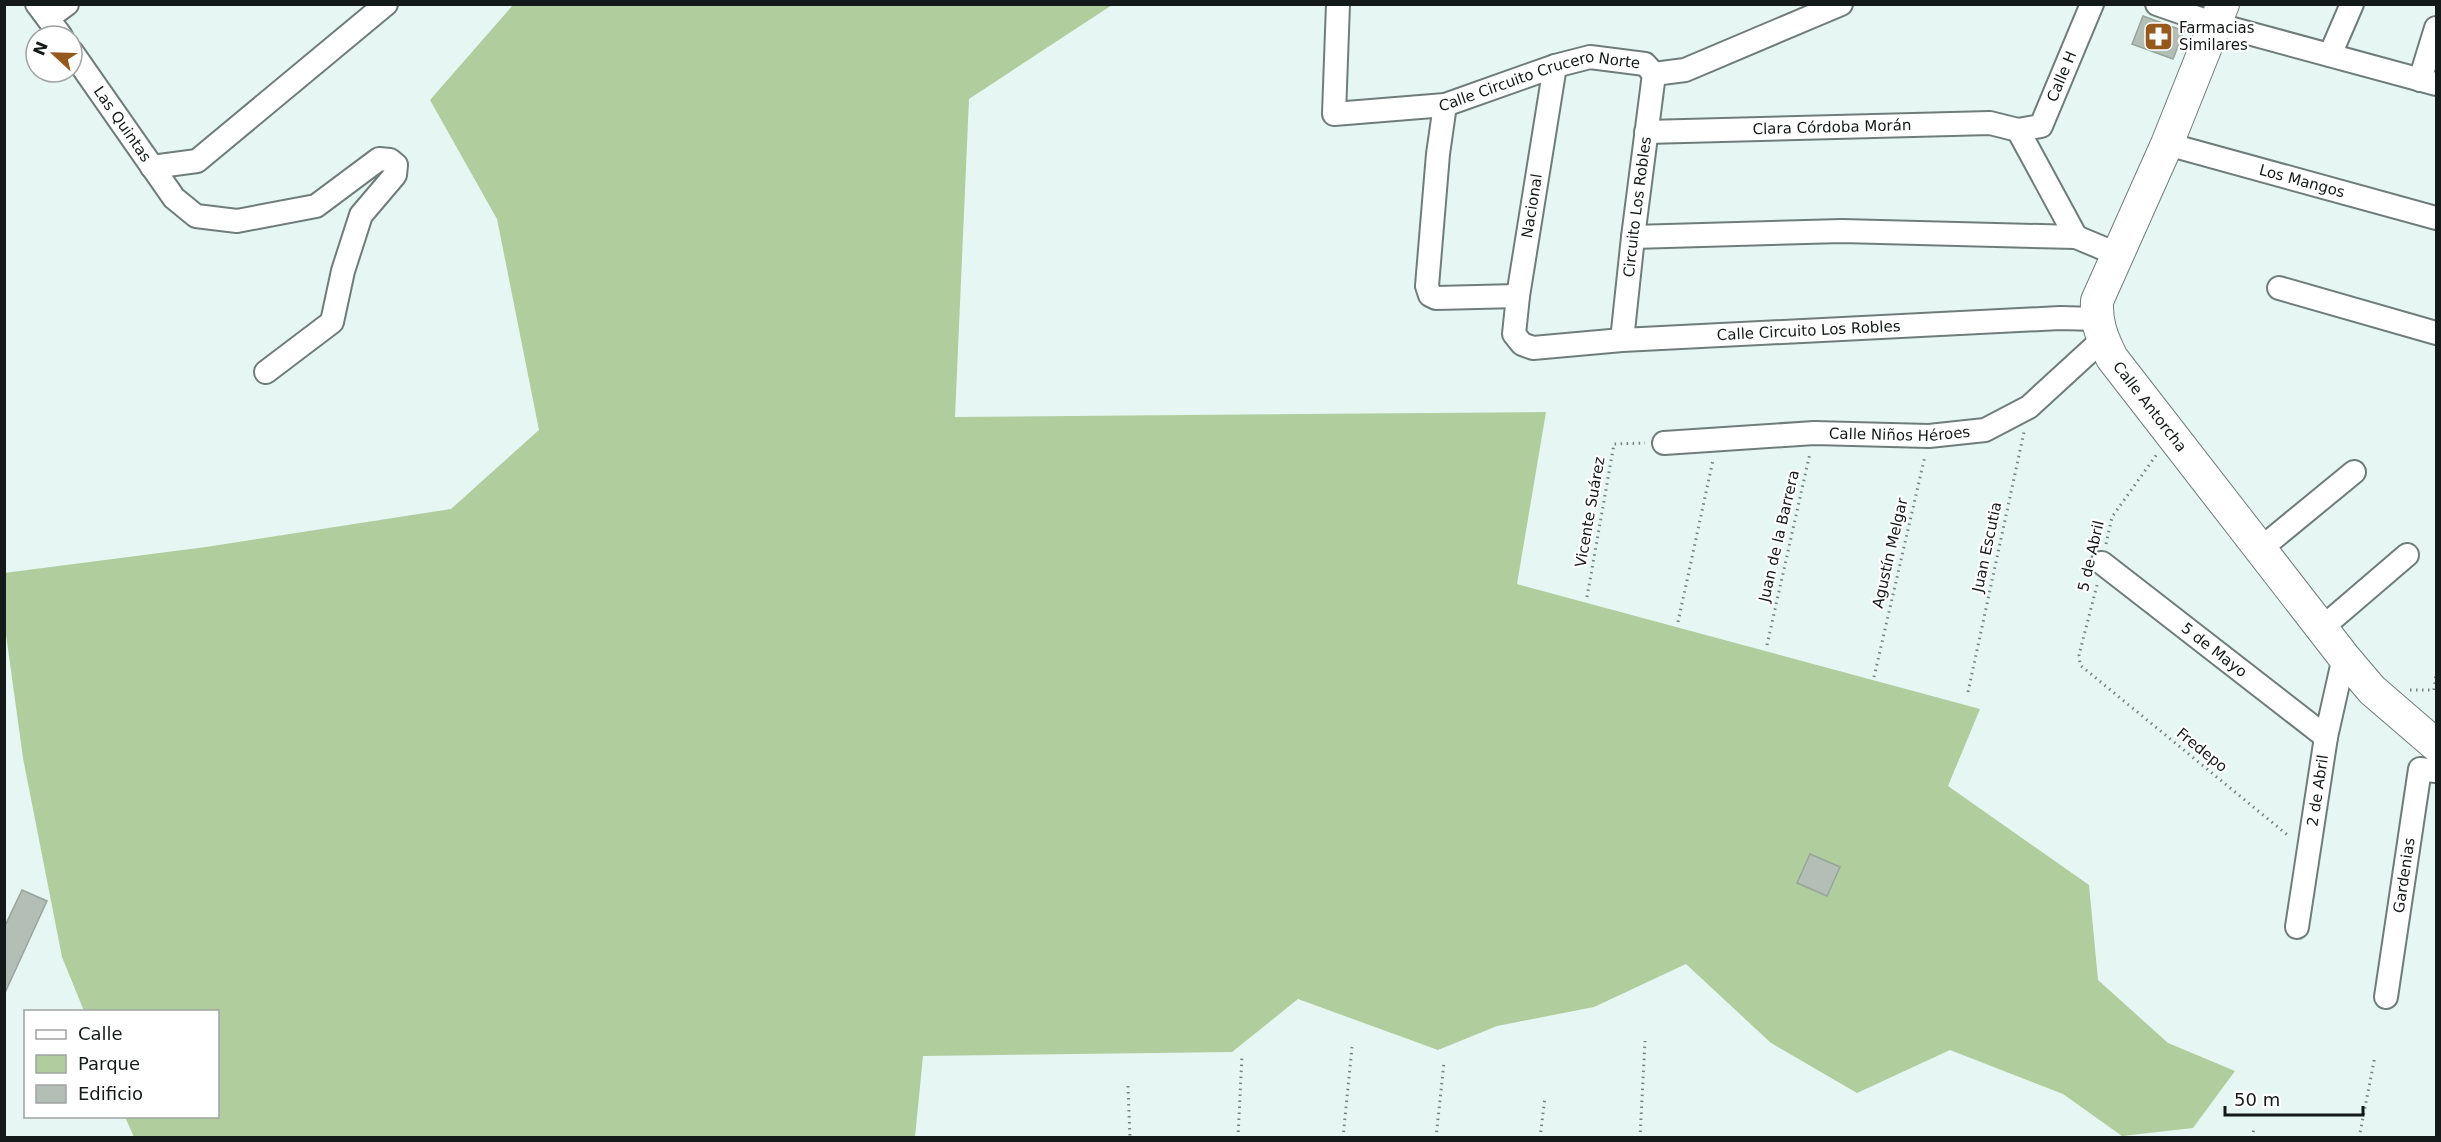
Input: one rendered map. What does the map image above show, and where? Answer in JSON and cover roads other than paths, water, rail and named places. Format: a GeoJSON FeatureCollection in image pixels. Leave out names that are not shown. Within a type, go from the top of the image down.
{"type":"FeatureCollection","features":[{"type":"Feature","properties":{"kind":"street"},"geometry":{"type":"LineString","coordinates":[[48,19],[67,4]]}},
{"type":"Feature","properties":{"kind":"street"},"geometry":{"type":"LineString","coordinates":[[152,166],[197,161],[386,4]]}},
{"type":"Feature","properties":{"kind":"street"},"geometry":{"type":"LineString","coordinates":[[1338,4],[1334,114],[1445,105]]}},
{"type":"Feature","properties":{"kind":"street","name":"Calle Circuito Crucero Norte"},"geometry":{"type":"LineString","coordinates":[[1518,296],[1436,298],[1431,295],[1427,285],[1438,154],[1445,105],[1555,66],[1590,57],[1644,64],[1654,74],[1685,70],[1841,4]]}},
{"type":"Feature","properties":{"kind":"street","name":"Calle H"},"geometry":{"type":"LineString","coordinates":[[2018,130],[2041,126],[2092,4]]}},
{"type":"Feature","properties":{"kind":"street"},"geometry":{"type":"LineString","coordinates":[[2157,4],[2219,14],[2330,56],[2428,82],[2436,28]]}},
{"type":"Feature","properties":{"kind":"street"},"geometry":{"type":"LineString","coordinates":[[2330,56],[2352,4]]}},
{"type":"Feature","properties":{"kind":"street"},"geometry":{"type":"LineString","coordinates":[[2099,329],[2097,301],[2167,144],[2219,14]]}},
{"type":"Feature","properties":{"kind":"street","name":"Nacional"},"geometry":{"type":"LineString","coordinates":[[1522,344],[1514,334],[1518,296],[1555,66]]}},
{"type":"Feature","properties":{"kind":"street","name":"Las Quintas"},"geometry":{"type":"LineString","coordinates":[[84,69],[174,198],[196,216],[237,221],[316,206],[379,159],[390,160],[396,165],[395,175],[361,215],[343,271],[332,322],[266,372]]}},
{"type":"Feature","properties":{"kind":"street","name":"Circuito Los Robles"},"geometry":{"type":"LineString","coordinates":[[1622,340],[1654,74]]}},
{"type":"Feature","properties":{"kind":"street","name":"Clara Córdoba Morán"},"geometry":{"type":"LineString","coordinates":[[1646,132],[1990,123],[2018,130]]}},
{"type":"Feature","properties":{"kind":"street"},"geometry":{"type":"LineString","coordinates":[[2018,130],[2076,237]]}},
{"type":"Feature","properties":{"kind":"street","name":"Los Mangos"},"geometry":{"type":"LineString","coordinates":[[2167,144],[2436,218]]}},
{"type":"Feature","properties":{"kind":"street"},"geometry":{"type":"LineString","coordinates":[[1633,237],[1842,231],[2076,237],[2119,255]]}},
{"type":"Feature","properties":{"kind":"street"},"geometry":{"type":"LineString","coordinates":[[2279,288],[2436,333]]}},
{"type":"Feature","properties":{"kind":"street","name":"Calle Circuito Los Robles"},"geometry":{"type":"LineString","coordinates":[[1522,344],[1533,348],[1622,340],[2060,318],[2099,329]]}},
{"type":"Feature","properties":{"kind":"street","name":"Calle Niños Héroes"},"geometry":{"type":"LineString","coordinates":[[1664,443],[1814,434],[1929,436],[1985,430],[2029,407],[2099,329]]}},
{"type":"Feature","properties":{"kind":"street","name":"Calle Antorcha"},"geometry":{"type":"LineString","coordinates":[[2099,329],[2112,358],[2344,657],[2372,690],[2435,742]]}},
{"type":"Feature","properties":{"kind":"street"},"geometry":{"type":"LineString","coordinates":[[2259,550],[2354,472]]}},
{"type":"Feature","properties":{"kind":"street"},"geometry":{"type":"LineString","coordinates":[[2323,627],[2407,555]]}},
{"type":"Feature","properties":{"kind":"street","name":"5 de Mayo"},"geometry":{"type":"LineString","coordinates":[[2102,563],[2326,737]]}},
{"type":"Feature","properties":{"kind":"street","name":"2 de Abril"},"geometry":{"type":"LineString","coordinates":[[2297,927],[2326,737],[2344,657]]}},
{"type":"Feature","properties":{"kind":"street","name":"Gardenias"},"geometry":{"type":"LineString","coordinates":[[2386,997],[2420,769],[2436,771]]}},
{"type":"Feature","properties":{"kind":"place","name":"Farmacias Similares"},"geometry":{"type":"Point","coordinates":[2158,37]}}]}
